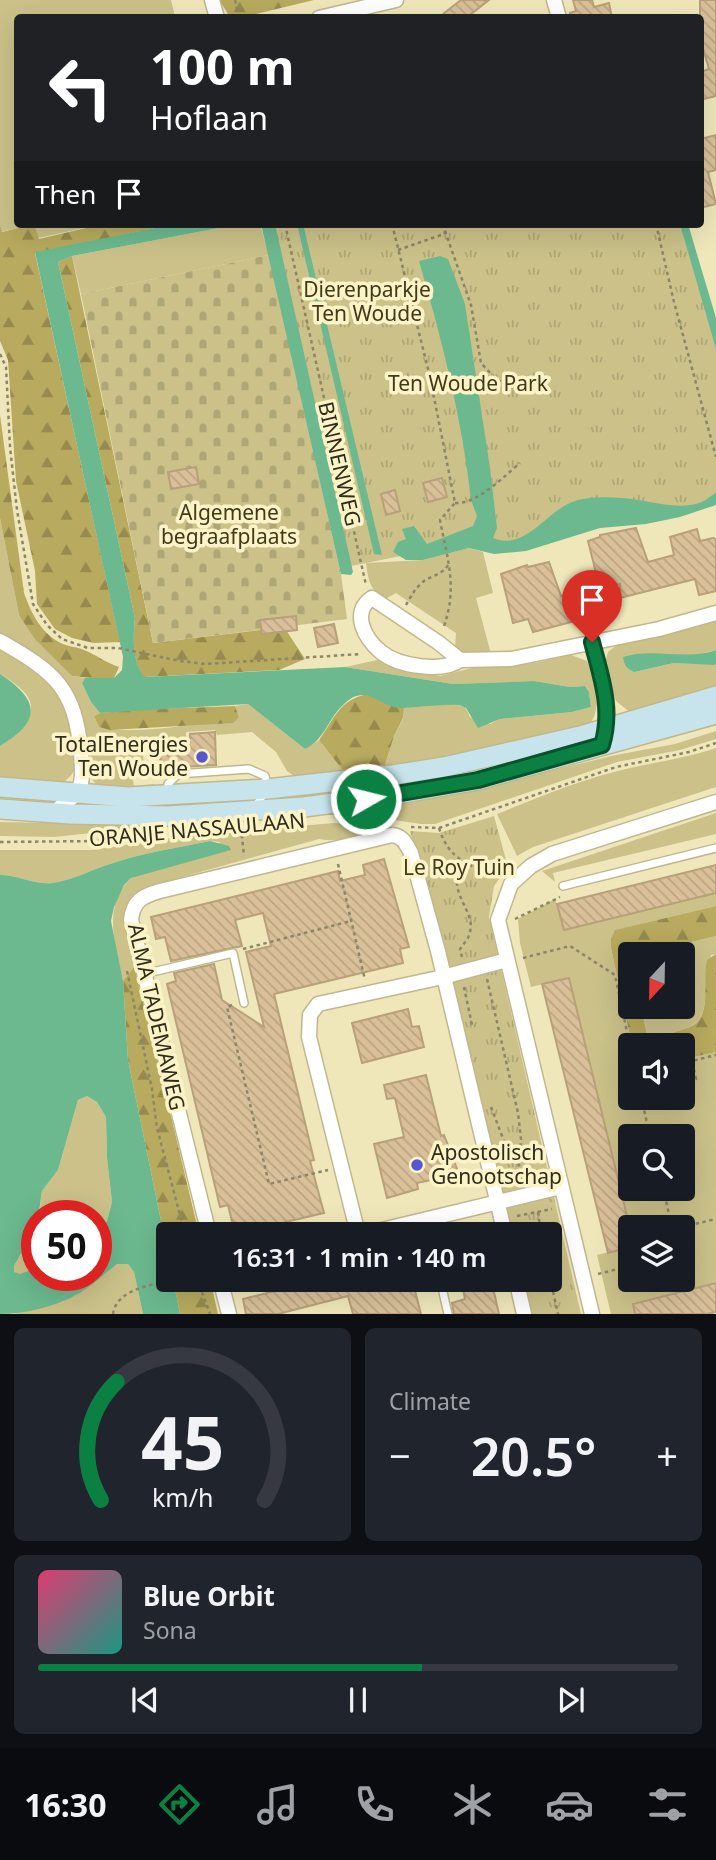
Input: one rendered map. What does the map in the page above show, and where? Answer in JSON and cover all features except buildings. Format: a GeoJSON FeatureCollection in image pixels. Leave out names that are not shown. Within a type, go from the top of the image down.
{"type":"FeatureCollection","features":[{"type":"Feature","properties":{"kind":"main road","name":"ORANJE NASSAULAAN"},"geometry":{"type":"LineString","coordinates":[[0,809],[247,818],[387,796],[478,780],[716,696]]}},
{"type":"Feature","properties":{"kind":"main road","name":"ORANJE NASSAULAAN"},"geometry":{"type":"LineString","coordinates":[[0,787],[110,796],[267,789],[444,767],[716,714]]}},
{"type":"Feature","properties":{"kind":"main road"},"geometry":{"type":"LineString","coordinates":[[0,818],[51,820],[62,813]]}},
{"type":"Feature","properties":{"kind":"street"},"geometry":{"type":"LineString","coordinates":[[336,14],[396,0]]}},
{"type":"Feature","properties":{"kind":"street"},"geometry":{"type":"LineString","coordinates":[[460,660],[372,598],[365,602],[360,611],[360,622],[381,652],[393,659],[428,667],[447,666],[460,660],[511,659],[659,629],[716,613]]}},
{"type":"Feature","properties":{"kind":"street"},"geometry":{"type":"LineString","coordinates":[[0,641],[37,663],[56,680],[69,698],[79,731],[83,774],[78,793],[62,813]]}},
{"type":"Feature","properties":{"kind":"street"},"geometry":{"type":"LineString","coordinates":[[592,642],[607,702],[604,736]]}},
{"type":"Feature","properties":{"kind":"street"},"geometry":{"type":"LineString","coordinates":[[592,1314],[556,1169],[514,959],[498,920],[511,884],[531,866],[551,854],[716,802]]}},
{"type":"Feature","properties":{"kind":"street"},"geometry":{"type":"LineString","coordinates":[[404,831],[404,841],[411,853],[502,1222]]}},
{"type":"Feature","properties":{"kind":"street","name":"ALMA TADEMAWEG"},"geometry":{"type":"LineString","coordinates":[[206,1222],[131,920],[137,901],[160,891],[404,831]]}},
{"type":"Feature","properties":{"kind":"street"},"geometry":{"type":"LineString","coordinates":[[355,1222],[309,1037],[310,1015],[318,1004],[443,978],[465,978],[514,959]]}},
{"type":"Feature","properties":{"kind":"street"},"geometry":{"type":"LineString","coordinates":[[443,1222],[498,1203],[561,1187]]}},
{"type":"Feature","properties":{"kind":"street"},"geometry":{"type":"LineString","coordinates":[[223,1292],[229,1314]]}},
{"type":"Feature","properties":{"kind":"street"},"geometry":{"type":"LineString","coordinates":[[519,1292],[524,1314]]}},
{"type":"Feature","properties":{"kind":"lane","name":"ORANJE NASSAULAAN"},"geometry":{"type":"LineString","coordinates":[[247,818],[267,789]]}},
{"type":"Feature","properties":{"kind":"lane"},"geometry":{"type":"LineString","coordinates":[[563,886],[716,848]]}},
{"type":"Feature","properties":{"kind":"lane"},"geometry":{"type":"LineString","coordinates":[[144,974],[233,953],[244,1003]]}},
{"type":"Feature","properties":{"kind":"lane"},"geometry":{"type":"LineString","coordinates":[[443,1292],[448,1314]]}},
{"type":"Feature","properties":{"kind":"path","name":"BINNENWEG"},"geometry":{"type":"LineString","coordinates":[[286,228],[361,567],[372,598]]}},
{"type":"Feature","properties":{"kind":"path"},"geometry":{"type":"LineString","coordinates":[[393,228],[430,377],[457,503]]}},
{"type":"Feature","properties":{"kind":"path"},"geometry":{"type":"LineString","coordinates":[[398,250],[444,234],[447,228]]}},
{"type":"Feature","properties":{"kind":"path"},"geometry":{"type":"LineString","coordinates":[[657,228],[716,457]]}},
{"type":"Feature","properties":{"kind":"path"},"geometry":{"type":"LineString","coordinates":[[445,231],[471,305],[481,363],[496,379],[513,388]]}},
{"type":"Feature","properties":{"kind":"path"},"geometry":{"type":"LineString","coordinates":[[0,354],[6,367],[11,459],[33,604],[47,625],[62,639],[88,648],[118,649],[205,664],[381,652]]}},
{"type":"Feature","properties":{"kind":"path"},"geometry":{"type":"LineString","coordinates":[[439,643],[452,599],[452,583],[440,520],[457,503],[494,485],[520,463]]}},
{"type":"Feature","properties":{"kind":"path"},"geometry":{"type":"LineString","coordinates":[[400,617],[416,588],[444,571],[448,562]]}},
{"type":"Feature","properties":{"kind":"path"},"geometry":{"type":"LineString","coordinates":[[404,831],[439,828],[615,767],[689,752],[716,743]]}},
{"type":"Feature","properties":{"kind":"path"},"geometry":{"type":"LineString","coordinates":[[246,870],[247,818]]}},
{"type":"Feature","properties":{"kind":"path"},"geometry":{"type":"LineString","coordinates":[[346,819],[382,821]]}},
{"type":"Feature","properties":{"kind":"path"},"geometry":{"type":"LineString","coordinates":[[439,828],[444,845],[452,854],[511,884]]}},
{"type":"Feature","properties":{"kind":"path","name":"ORANJE NASSAULAAN"},"geometry":{"type":"LineString","coordinates":[[0,842],[97,841],[153,833]]}},
{"type":"Feature","properties":{"kind":"path"},"geometry":{"type":"LineString","coordinates":[[335,848],[368,993]]}},
{"type":"Feature","properties":{"kind":"path"},"geometry":{"type":"LineString","coordinates":[[462,860],[455,882],[471,928],[469,937],[460,949],[473,1028]]}},
{"type":"Feature","properties":{"kind":"path"},"geometry":{"type":"LineString","coordinates":[[515,919],[563,896]]}},
{"type":"Feature","properties":{"kind":"path"},"geometry":{"type":"LineString","coordinates":[[233,953],[256,944],[351,921]]}},
{"type":"Feature","properties":{"kind":"path"},"geometry":{"type":"LineString","coordinates":[[514,959],[570,946],[615,975],[627,1033]]}},
{"type":"Feature","properties":{"kind":"path"},"geometry":{"type":"LineString","coordinates":[[127,968],[152,1089],[157,1128],[182,1222]]}},
{"type":"Feature","properties":{"kind":"path"},"geometry":{"type":"LineString","coordinates":[[487,979],[518,1113],[521,1178],[530,1213],[538,1212],[539,1222]]}},
{"type":"Feature","properties":{"kind":"path"},"geometry":{"type":"LineString","coordinates":[[244,1003],[227,1007],[269,1184],[341,1167]]}},
{"type":"Feature","properties":{"kind":"path"},"geometry":{"type":"LineString","coordinates":[[695,1060],[716,1055]]}},
{"type":"Feature","properties":{"kind":"path"},"geometry":{"type":"LineString","coordinates":[[491,1105],[507,1149],[519,1165]]}},
{"type":"Feature","properties":{"kind":"path"},"geometry":{"type":"LineString","coordinates":[[494,1185],[556,1169]]}},
{"type":"Feature","properties":{"kind":"path"},"geometry":{"type":"LineString","coordinates":[[695,1224],[716,1219]]}},
{"type":"Feature","properties":{"kind":"path"},"geometry":{"type":"LineString","coordinates":[[598,1274],[618,1269]]}},
{"type":"Feature","properties":{"kind":"path"},"geometry":{"type":"LineString","coordinates":[[113,1314],[114,1307],[123,1297],[156,1285]]}},
{"type":"Feature","properties":{"kind":"path"},"geometry":{"type":"LineString","coordinates":[[202,1292],[210,1314]]}},
{"type":"Feature","properties":{"kind":"path"},"geometry":{"type":"LineString","coordinates":[[553,1292],[558,1314]]}},
{"type":"Feature","properties":{"kind":"green space"},"geometry":{"type":"Polygon","coordinates":[[[0,0],[171,0],[174,14],[14,14],[14,228],[18,228],[0,232],[0,0]]]}},
{"type":"Feature","properties":{"kind":"green space"},"geometry":{"type":"Polygon","coordinates":[[[219,0],[314,0],[256,14],[228,14],[219,0]]]}},
{"type":"Feature","properties":{"kind":"green space"},"geometry":{"type":"Polygon","coordinates":[[[0,225],[2,232],[35,228],[39,239],[86,228],[156,228],[35,253],[120,642],[94,643],[72,638],[55,629],[37,604],[35,571],[16,481],[8,360],[0,341],[0,225]]]}},
{"type":"Feature","properties":{"kind":"green space"},"geometry":{"type":"Polygon","coordinates":[[[32,228],[84,228],[34,239],[32,228]]]}},
{"type":"Feature","properties":{"kind":"green space"},"geometry":{"type":"Polygon","coordinates":[[[219,228],[261,228],[269,255],[81,294],[72,256],[219,228]]]}},
{"type":"Feature","properties":{"kind":"green space","name":"Ten Woude Park"},"geometry":{"type":"Polygon","coordinates":[[[268,228],[685,228],[716,333],[716,500],[684,510],[614,508],[506,548],[451,546],[346,567],[268,228]]]}},
{"type":"Feature","properties":{"kind":"green space","name":"Algemene begraafplaats"},"geometry":{"type":"Polygon","coordinates":[[[269,255],[341,574],[347,619],[153,643],[81,294],[269,255]]]}},
{"type":"Feature","properties":{"kind":"green space"},"geometry":{"type":"Polygon","coordinates":[[[72,256],[153,643],[284,627],[305,659],[279,670],[144,677],[140,671],[134,649],[135,618],[58,262],[72,256]]]}},
{"type":"Feature","properties":{"kind":"green space"},"geometry":{"type":"Polygon","coordinates":[[[0,415],[24,593],[30,608],[38,623],[56,640],[119,667],[114,678],[72,676],[35,639],[19,615],[0,518],[0,415]]]}},
{"type":"Feature","properties":{"kind":"green space"},"geometry":{"type":"Polygon","coordinates":[[[0,518],[19,615],[72,676],[85,678],[82,683],[100,713],[94,716],[99,727],[131,730],[168,728],[239,717],[235,706],[248,704],[305,749],[319,740],[348,777],[300,780],[287,771],[276,752],[252,732],[217,735],[215,730],[186,732],[186,738],[155,740],[143,751],[144,773],[132,774],[134,786],[154,784],[155,789],[98,786],[87,769],[81,714],[71,690],[45,662],[0,633],[0,518]]]}},
{"type":"Feature","properties":{"kind":"green space"},"geometry":{"type":"Polygon","coordinates":[[[469,548],[483,552],[493,593],[476,598],[491,654],[463,654],[455,648],[456,633],[396,593],[385,599],[380,596],[373,588],[368,575],[366,563],[423,560],[469,548]]]}},
{"type":"Feature","properties":{"kind":"green space"},"geometry":{"type":"Polygon","coordinates":[[[716,620],[716,650],[634,672],[674,663],[716,664],[716,690],[631,713],[616,701],[606,670],[608,652],[617,645],[716,620]]]}},
{"type":"Feature","properties":{"kind":"green space"},"geometry":{"type":"Polygon","coordinates":[[[0,647],[44,676],[55,689],[66,710],[76,757],[73,772],[62,784],[17,783],[0,776],[0,746],[22,728],[31,708],[25,693],[0,674],[0,647]]]}},
{"type":"Feature","properties":{"kind":"green space"},"geometry":{"type":"Polygon","coordinates":[[[571,655],[587,661],[597,696],[595,714],[586,728],[473,757],[384,768],[394,736],[403,719],[404,708],[435,704],[459,705],[465,708],[470,717],[490,724],[500,719],[572,712],[591,707],[589,692],[585,686],[570,687],[534,681],[453,684],[345,667],[382,659],[406,669],[440,676],[472,668],[535,663],[571,655]]]}},
{"type":"Feature","properties":{"kind":"green space"},"geometry":{"type":"Polygon","coordinates":[[[367,694],[404,708],[403,718],[384,768],[348,777],[319,740],[343,706],[367,694]]]}},
{"type":"Feature","properties":{"kind":"green space"},"geometry":{"type":"Polygon","coordinates":[[[235,706],[239,717],[233,723],[110,730],[99,727],[94,716],[131,710],[235,706]]]}},
{"type":"Feature","properties":{"kind":"green space"},"geometry":{"type":"Polygon","coordinates":[[[716,731],[716,739],[680,750],[617,762],[435,824],[362,815],[305,815],[483,787],[616,755],[675,744],[716,731]]]}},
{"type":"Feature","properties":{"kind":"green space"},"geometry":{"type":"Polygon","coordinates":[[[716,748],[716,787],[533,847],[517,856],[497,814],[593,778],[716,748]]]}},
{"type":"Feature","properties":{"kind":"green space"},"geometry":{"type":"Polygon","coordinates":[[[716,813],[716,834],[553,873],[555,882],[542,871],[716,813]]]}},
{"type":"Feature","properties":{"kind":"green space","name":"Le Roy Tuin"},"geometry":{"type":"Polygon","coordinates":[[[494,816],[508,867],[494,886],[489,917],[560,1222],[507,1222],[410,831],[439,833],[494,816]]]}},
{"type":"Feature","properties":{"kind":"green space"},"geometry":{"type":"Polygon","coordinates":[[[0,822],[167,825],[54,837],[0,836],[0,822]]]}},
{"type":"Feature","properties":{"kind":"green space"},"geometry":{"type":"Polygon","coordinates":[[[334,823],[379,826],[392,831],[337,840],[319,839],[146,887],[136,894],[129,902],[126,920],[137,963],[123,981],[113,927],[116,901],[122,889],[131,878],[221,842],[210,841],[134,857],[53,883],[0,875],[0,850],[92,850],[191,835],[334,823]]]}},
{"type":"Feature","properties":{"kind":"green space"},"geometry":{"type":"Polygon","coordinates":[[[716,893],[716,906],[616,930],[611,948],[618,980],[618,1019],[626,1019],[629,1033],[618,1033],[618,1110],[695,1110],[695,1057],[716,1052],[716,1283],[695,1288],[695,1215],[627,1215],[623,1201],[695,1201],[695,1124],[618,1124],[618,1179],[569,978],[531,987],[520,943],[518,919],[555,899],[564,930],[716,893]]]}},
{"type":"Feature","properties":{"kind":"green space"},"geometry":{"type":"Polygon","coordinates":[[[716,906],[716,936],[691,942],[618,942],[618,980],[611,948],[615,930],[716,906]]]}},
{"type":"Feature","properties":{"kind":"green space"},"geometry":{"type":"Polygon","coordinates":[[[716,936],[716,954],[711,955],[701,1017],[692,1026],[673,1033],[647,1033],[644,1019],[695,1019],[695,942],[691,942],[716,936]]]}},
{"type":"Feature","properties":{"kind":"green space"},"geometry":{"type":"Polygon","coordinates":[[[716,954],[716,1052],[695,1057],[695,1033],[673,1033],[693,1026],[701,1017],[705,1003],[707,960],[716,954]]]}},
{"type":"Feature","properties":{"kind":"green space"},"geometry":{"type":"Polygon","coordinates":[[[137,963],[196,1222],[161,1222],[128,1060],[123,981],[137,963]]]}},
{"type":"Feature","properties":{"kind":"green space"},"geometry":{"type":"Polygon","coordinates":[[[626,1019],[644,1019],[647,1033],[629,1033],[626,1019]]]}},
{"type":"Feature","properties":{"kind":"green space"},"geometry":{"type":"Polygon","coordinates":[[[87,1096],[97,1102],[106,1117],[112,1200],[41,1200],[42,1191],[58,1170],[78,1100],[87,1096]]]}},
{"type":"Feature","properties":{"kind":"green space","name":"Le Roy Tuin"},"geometry":{"type":"Polygon","coordinates":[[[562,1232],[581,1314],[531,1314],[525,1292],[562,1292],[562,1232]]]}},
{"type":"Feature","properties":{"kind":"green space"},"geometry":{"type":"Polygon","coordinates":[[[618,1250],[618,1292],[679,1292],[633,1303],[635,1314],[611,1314],[597,1255],[618,1250]]]}},
{"type":"Feature","properties":{"kind":"green space"},"geometry":{"type":"Polygon","coordinates":[[[21,1254],[21,1275],[14,1272],[14,1266],[21,1254]]]}},
{"type":"Feature","properties":{"kind":"green space"},"geometry":{"type":"Polygon","coordinates":[[[117,1264],[128,1264],[134,1272],[143,1314],[14,1314],[81,1291],[112,1291],[112,1268],[117,1264]]]}},
{"type":"Feature","properties":{"kind":"green space"},"geometry":{"type":"Polygon","coordinates":[[[176,1292],[213,1292],[218,1314],[180,1314],[176,1292]]]}},
{"type":"Feature","properties":{"kind":"shaded area"},"geometry":{"type":"Polygon","coordinates":[[[155,228],[219,228],[72,256],[58,262],[135,618],[136,657],[145,677],[345,667],[453,684],[534,681],[570,687],[585,686],[589,692],[591,707],[572,712],[500,719],[478,728],[466,708],[460,705],[404,708],[358,695],[340,708],[321,736],[305,749],[248,704],[100,713],[82,683],[85,678],[114,678],[122,670],[123,657],[35,252],[155,228]]]}},
{"type":"Feature","properties":{"kind":"shaded area"},"geometry":{"type":"Polygon","coordinates":[[[262,228],[276,228],[353,572],[351,575],[341,574],[262,228]]]}},
{"type":"Feature","properties":{"kind":"shaded area"},"geometry":{"type":"Polygon","coordinates":[[[298,228],[304,228],[382,555],[374,554],[298,228]]]}},
{"type":"Feature","properties":{"kind":"shaded area"},"geometry":{"type":"Polygon","coordinates":[[[681,228],[689,228],[716,318],[716,349],[681,228]]]}},
{"type":"Feature","properties":{"kind":"shaded area"},"geometry":{"type":"Polygon","coordinates":[[[440,256],[448,259],[465,304],[490,468],[497,528],[493,538],[505,541],[516,539],[537,527],[556,511],[578,500],[600,497],[686,505],[702,502],[716,493],[716,505],[680,517],[646,524],[600,528],[526,551],[494,554],[469,548],[423,560],[406,560],[393,552],[398,542],[406,539],[402,529],[414,526],[427,544],[473,526],[477,516],[471,500],[450,380],[419,261],[440,256]]]}},
{"type":"Feature","properties":{"kind":"shaded area"},"geometry":{"type":"Polygon","coordinates":[[[716,650],[714,665],[674,663],[634,672],[626,666],[623,657],[646,653],[693,654],[716,650]]]}},
{"type":"Feature","properties":{"kind":"shaded area"},"geometry":{"type":"Polygon","coordinates":[[[0,674],[23,693],[31,710],[23,728],[0,746],[0,674]]]}},
{"type":"Feature","properties":{"kind":"shaded area"},"geometry":{"type":"Polygon","coordinates":[[[210,841],[229,846],[231,850],[131,878],[124,885],[111,921],[123,981],[128,1060],[161,1222],[156,1222],[156,1292],[176,1292],[180,1314],[143,1314],[134,1272],[128,1264],[117,1264],[112,1268],[112,1200],[106,1117],[97,1102],[87,1096],[78,1100],[58,1170],[42,1191],[41,1200],[21,1200],[21,1254],[14,1266],[14,1272],[21,1274],[21,1291],[82,1291],[39,1309],[0,1314],[0,875],[53,883],[134,857],[210,841]]]}},
{"type":"Feature","properties":{"kind":"place","name":"TotalEnergies Ten Woude"},"geometry":{"type":"Point","coordinates":[202,757]}},
{"type":"Feature","properties":{"kind":"place","name":"Apostolisch Genootschap"},"geometry":{"type":"Point","coordinates":[417,1165]}},
{"type":"Feature","properties":{"kind":"route"},"geometry":{"type":"LineString","coordinates":[[366,799],[478,780],[602,745],[607,728],[607,702],[592,642]]}},
{"type":"Feature","properties":{"kind":"park label","name":"Dierenparkje Ten Woude"},"geometry":{"type":"Point","coordinates":[367,302]}}]}
